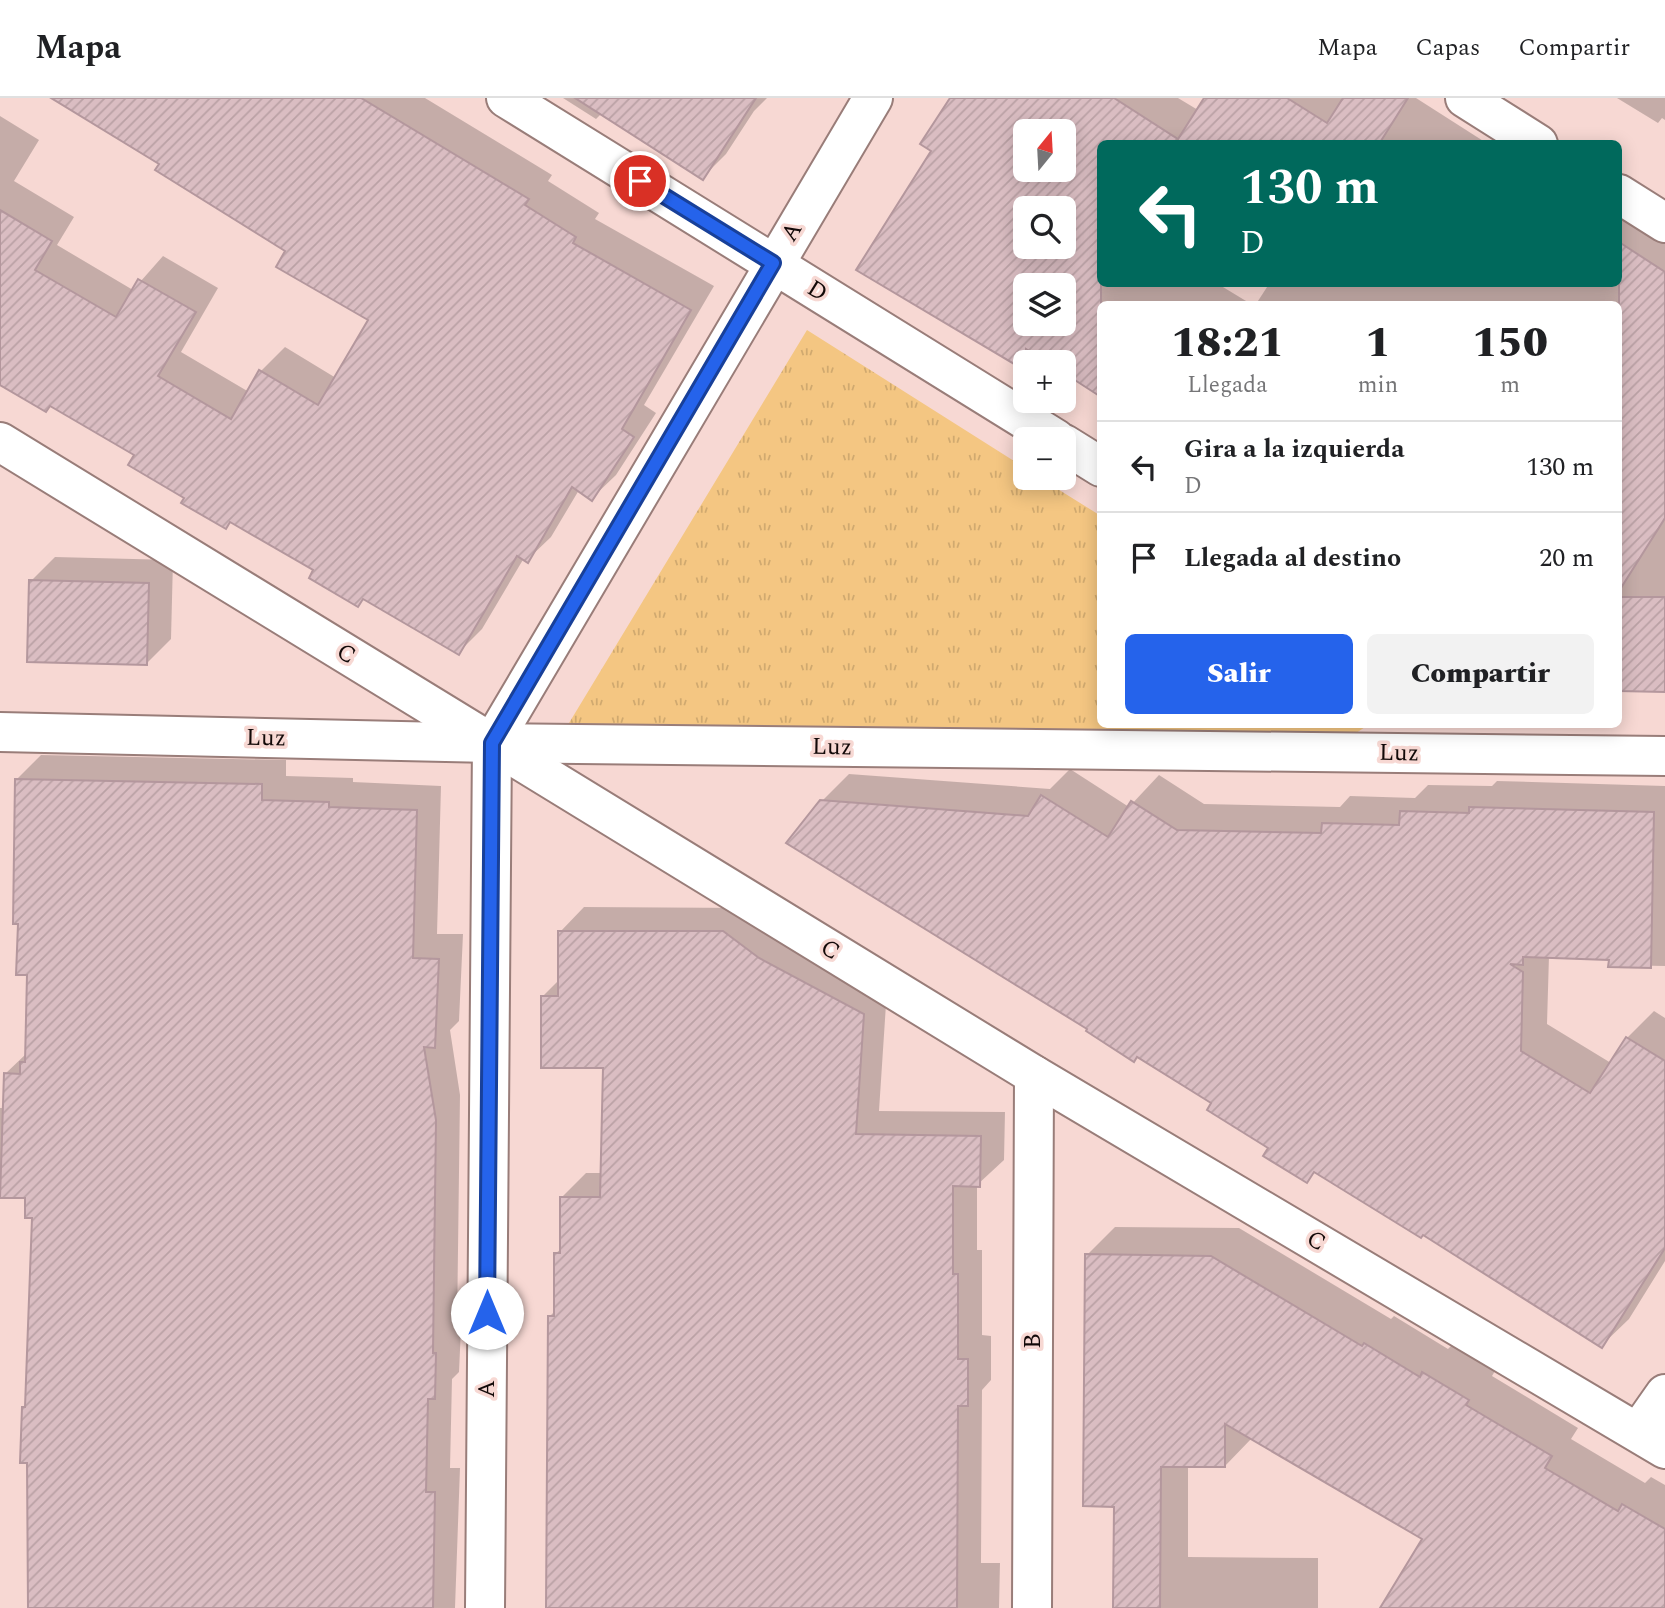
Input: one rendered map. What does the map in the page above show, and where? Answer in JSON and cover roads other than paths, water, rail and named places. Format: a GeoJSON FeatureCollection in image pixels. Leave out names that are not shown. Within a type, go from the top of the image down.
{"type":"FeatureCollection","features":[{"type":"Feature","properties":{"kind":"street","name":"D"},"geometry":{"type":"LineString","coordinates":[[506,98],[1037,427]]}},
{"type":"Feature","properties":{"kind":"street","name":"A"},"geometry":{"type":"LineString","coordinates":[[485,1608],[492,743],[773,263],[873,98]]}},
{"type":"Feature","properties":{"kind":"street"},"geometry":{"type":"LineString","coordinates":[[1465,98],[1532,140]]}},
{"type":"Feature","properties":{"kind":"street"},"geometry":{"type":"LineString","coordinates":[[1622,196],[1665,223]]}},
{"type":"Feature","properties":{"kind":"street","name":"C"},"geometry":{"type":"LineString","coordinates":[[0,442],[1034,1075],[1652,1440]]}},
{"type":"Feature","properties":{"kind":"street"},"geometry":{"type":"LineString","coordinates":[[1076,451],[1097,465]]}},
{"type":"Feature","properties":{"kind":"street"},"geometry":{"type":"LineString","coordinates":[[1536,728],[1580,755]]}},
{"type":"Feature","properties":{"kind":"street","name":"Luz"},"geometry":{"type":"LineString","coordinates":[[0,732],[492,743],[1665,756]]}},
{"type":"Feature","properties":{"kind":"street","name":"B"},"geometry":{"type":"LineString","coordinates":[[1032,1608],[1034,1075]]}},
{"type":"Feature","properties":{"kind":"street"},"geometry":{"type":"LineString","coordinates":[[1652,1440],[1665,1394]]}}]}
